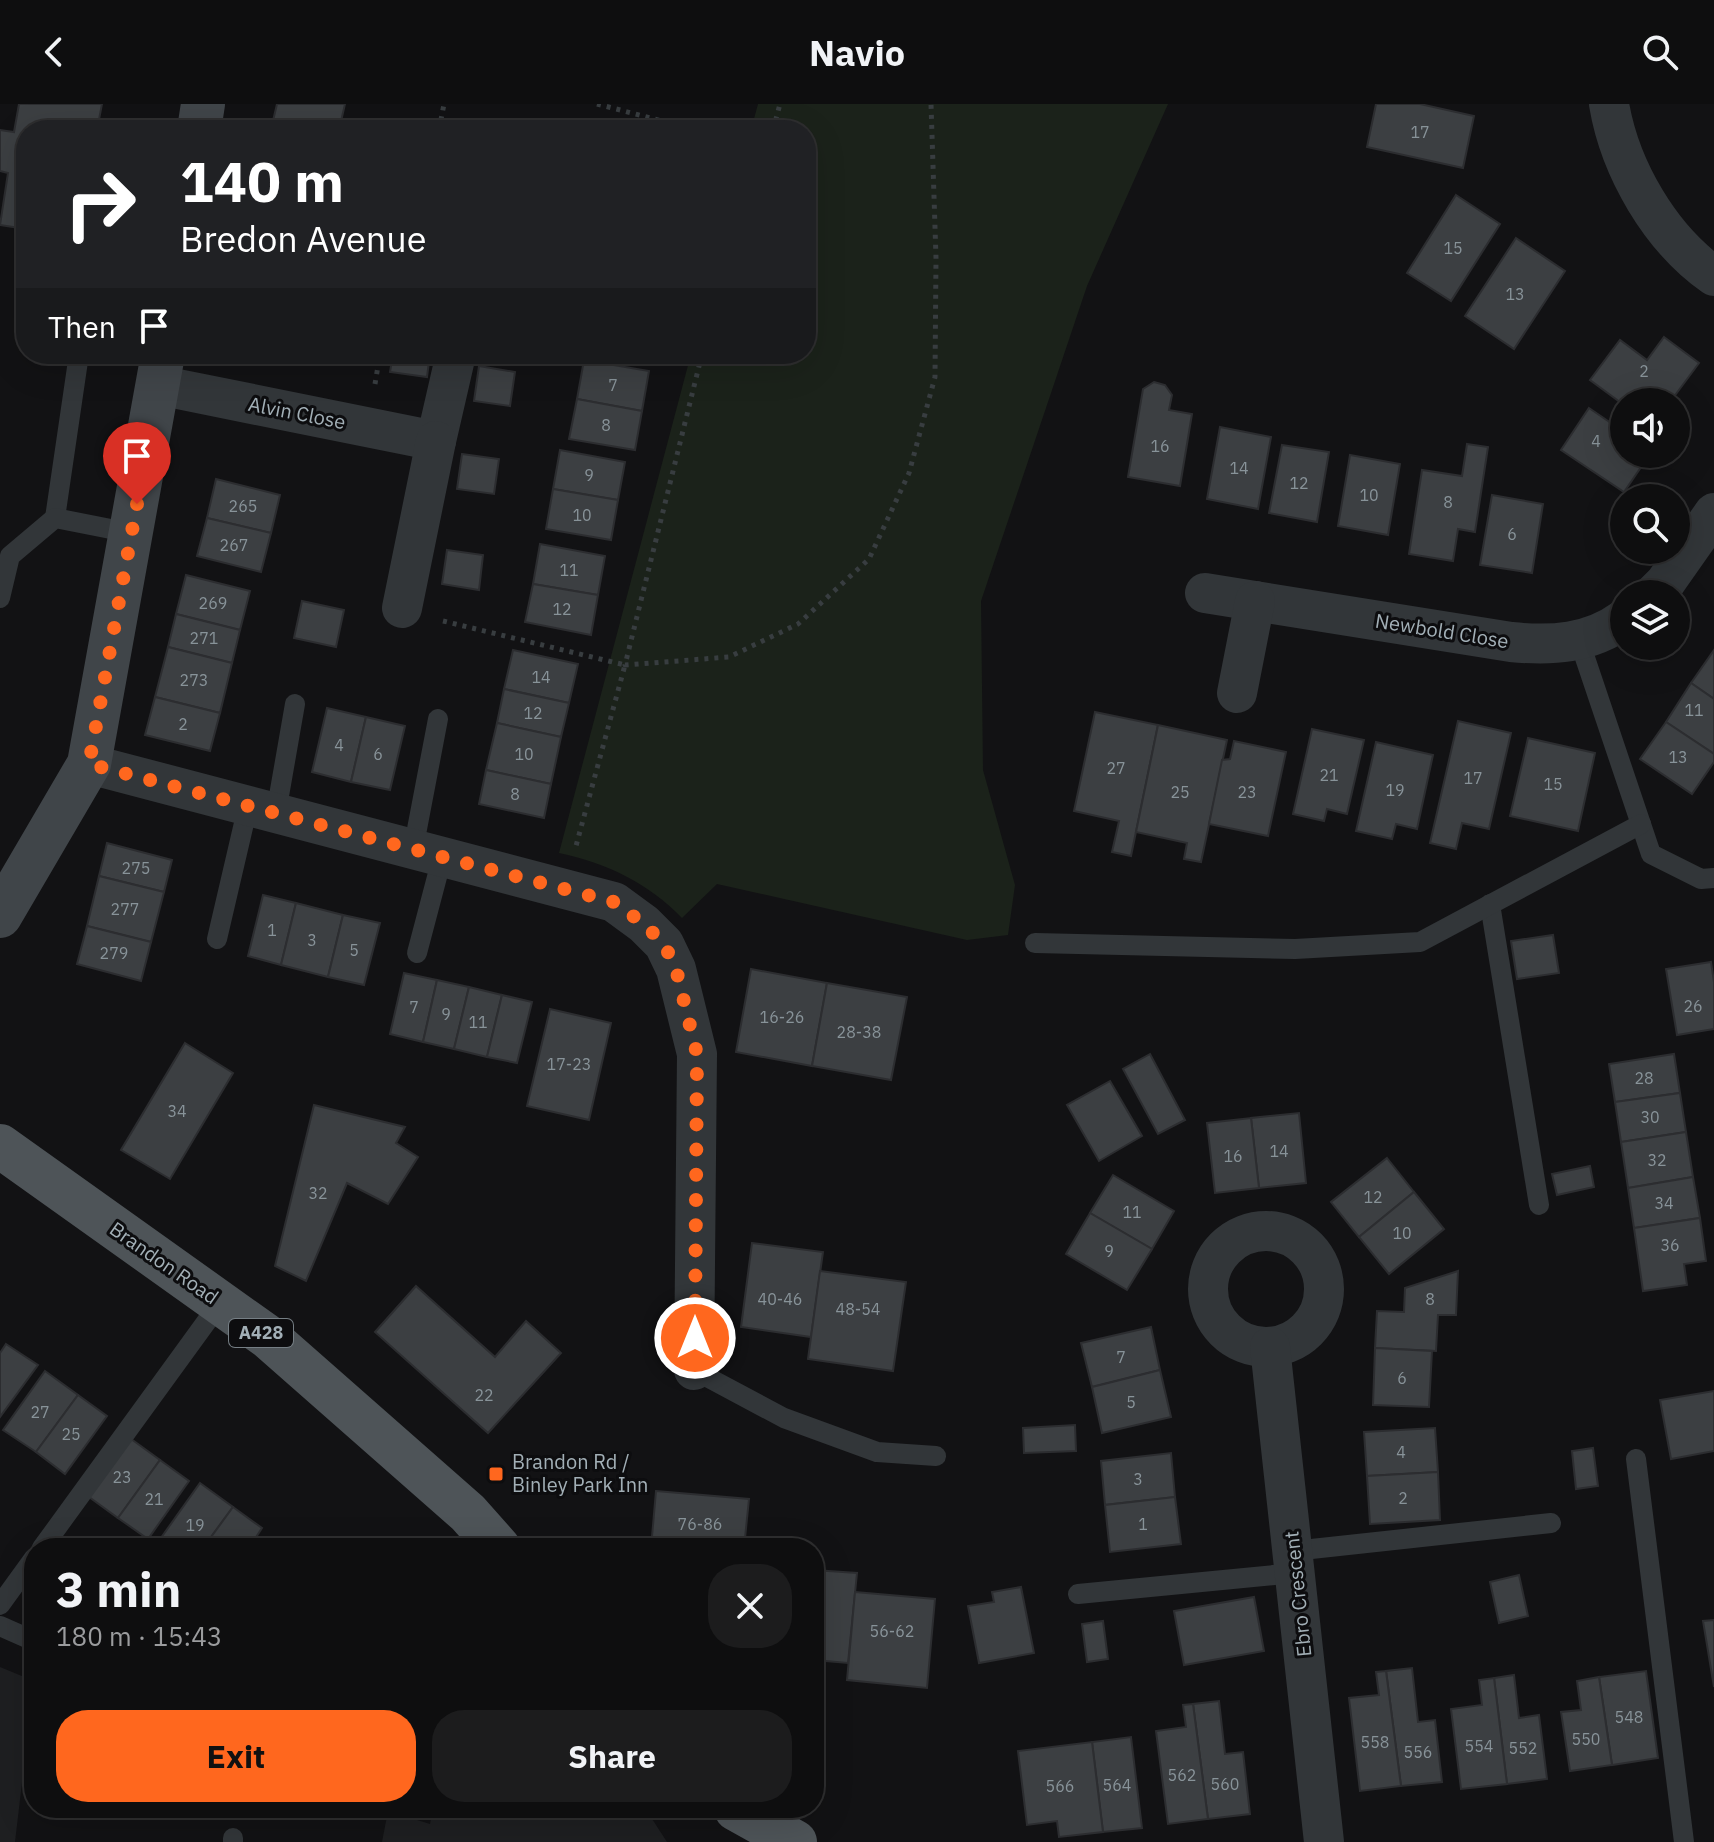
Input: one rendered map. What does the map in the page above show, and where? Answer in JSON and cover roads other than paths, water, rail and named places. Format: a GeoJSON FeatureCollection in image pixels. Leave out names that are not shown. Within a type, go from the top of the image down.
{"type":"FeatureCollection","features":[{"type":"Feature","properties":{"kind":"main road","name":"Brandon Road"},"geometry":{"type":"LineString","coordinates":[[0,1146],[268,1337],[456,1502],[490,1538]]}},
{"type":"Feature","properties":{"kind":"main road"},"geometry":{"type":"LineString","coordinates":[[742,1818],[760,1842]]}},
{"type":"Feature","properties":{"kind":"main road"},"geometry":{"type":"LineString","coordinates":[[753,1818],[795,1842]]}},
{"type":"Feature","properties":{"kind":"street"},"geometry":{"type":"LineString","coordinates":[[1609,104],[1625,159],[1636,183],[1672,236],[1697,264],[1714,276]]}},
{"type":"Feature","properties":{"kind":"street"},"geometry":{"type":"LineString","coordinates":[[402,608],[454,364]]}},
{"type":"Feature","properties":{"kind":"street"},"geometry":{"type":"LineString","coordinates":[[0,916],[89,764],[161,370]]}},
{"type":"Feature","properties":{"kind":"street","name":"Alvin Close"},"geometry":{"type":"LineString","coordinates":[[161,370],[436,441]]}},
{"type":"Feature","properties":{"kind":"street"},"geometry":{"type":"LineString","coordinates":[[1667,580],[1714,513]]}},
{"type":"Feature","properties":{"kind":"street","name":"Newbold Close"},"geometry":{"type":"LineString","coordinates":[[1205,593],[1543,645],[1579,640],[1610,627]]}},
{"type":"Feature","properties":{"kind":"street"},"geometry":{"type":"LineString","coordinates":[[1237,693],[1255,601]]}},
{"type":"Feature","properties":{"kind":"street"},"geometry":{"type":"LineString","coordinates":[[89,764],[614,902],[644,924],[664,944],[676,969],[697,1054],[694,1370]]}},
{"type":"Feature","properties":{"kind":"street","name":"Ebro Crescent"},"geometry":{"type":"LineString","coordinates":[[1270,1347],[1324,1842]]}},
{"type":"Feature","properties":{"kind":"lane"},"geometry":{"type":"LineString","coordinates":[[0,598],[10,556],[55,518],[78,364]]}},
{"type":"Feature","properties":{"kind":"lane"},"geometry":{"type":"LineString","coordinates":[[55,518],[131,533]]}},
{"type":"Feature","properties":{"kind":"lane"},"geometry":{"type":"LineString","coordinates":[[1579,640],[1651,854],[1701,879],[1714,878]]}},
{"type":"Feature","properties":{"kind":"lane"},"geometry":{"type":"LineString","coordinates":[[217,939],[295,704]]}},
{"type":"Feature","properties":{"kind":"lane"},"geometry":{"type":"LineString","coordinates":[[417,953],[438,719]]}},
{"type":"Feature","properties":{"kind":"lane"},"geometry":{"type":"LineString","coordinates":[[1035,943],[1295,949],[1420,942],[1641,824]]}},
{"type":"Feature","properties":{"kind":"lane"},"geometry":{"type":"LineString","coordinates":[[1490,904],[1539,1205]]}},
{"type":"Feature","properties":{"kind":"lane"},"geometry":{"type":"LineString","coordinates":[[49,1538],[220,1303]]}},
{"type":"Feature","properties":{"kind":"lane"},"geometry":{"type":"LineString","coordinates":[[694,1370],[784,1418],[877,1452],[936,1456]]}},
{"type":"Feature","properties":{"kind":"lane"},"geometry":{"type":"LineString","coordinates":[[1636,1459],[1684,1842]]}},
{"type":"Feature","properties":{"kind":"lane"},"geometry":{"type":"LineString","coordinates":[[1078,1594],[1551,1523]]}},
{"type":"Feature","properties":{"kind":"lane"},"geometry":{"type":"LineString","coordinates":[[0,1605],[24,1572]]}},
{"type":"Feature","properties":{"kind":"lane"},"geometry":{"type":"LineString","coordinates":[[0,1626],[24,1637]]}},
{"type":"Feature","properties":{"kind":"place","name":"Brandon Rd / Binley Park Inn"},"geometry":{"type":"Point","coordinates":[496,1474]}}]}
